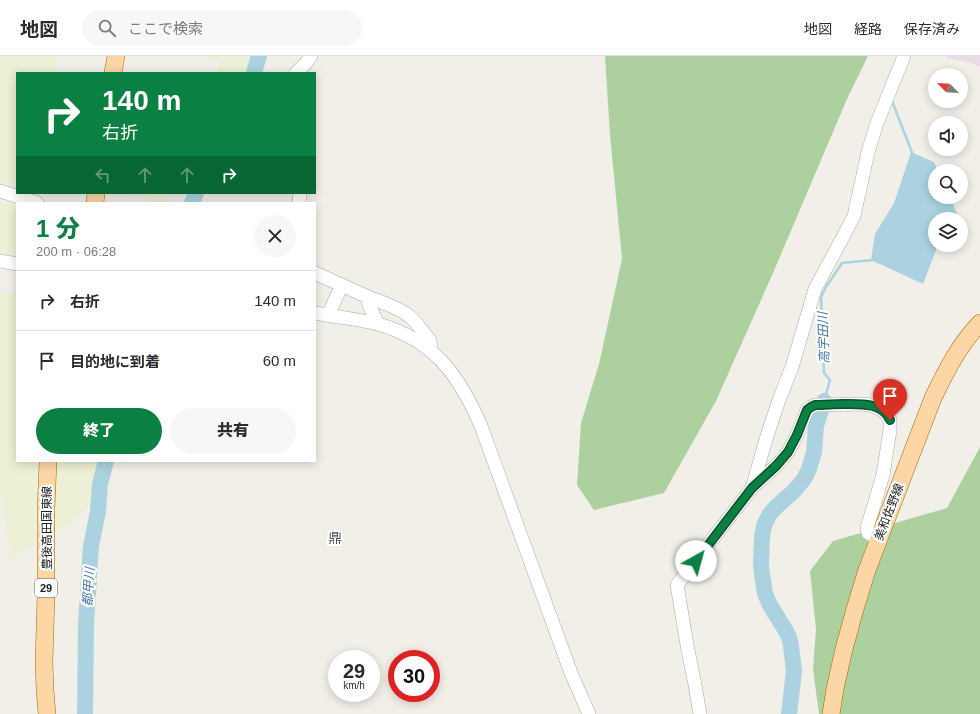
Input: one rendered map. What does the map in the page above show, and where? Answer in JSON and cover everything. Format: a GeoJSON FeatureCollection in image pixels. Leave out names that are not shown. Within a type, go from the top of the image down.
{"type":"FeatureCollection","features":[{"type":"Feature","properties":{"kind":"main road"},"geometry":{"type":"LineString","coordinates":[[113,72],[116,56]]}},
{"type":"Feature","properties":{"kind":"main road","name":"美和佐野線"},"geometry":{"type":"LineString","coordinates":[[831,714],[844,649],[867,570],[944,373],[959,350],[980,324]]}},
{"type":"Feature","properties":{"kind":"main road","name":"豊後高田国東線"},"geometry":{"type":"LineString","coordinates":[[47,714],[44,662],[48,462]]}},
{"type":"Feature","properties":{"kind":"street"},"geometry":{"type":"LineString","coordinates":[[297,72],[311,56]]}},
{"type":"Feature","properties":{"kind":"street"},"geometry":{"type":"LineString","coordinates":[[752,488],[779,400],[792,367],[814,289],[854,216],[868,152],[904,56]]}},
{"type":"Feature","properties":{"kind":"street"},"geometry":{"type":"LineString","coordinates":[[0,191],[34,202]]}},
{"type":"Feature","properties":{"kind":"street"},"geometry":{"type":"LineString","coordinates":[[0,261],[16,264]]}},
{"type":"Feature","properties":{"kind":"street"},"geometry":{"type":"LineString","coordinates":[[316,273],[401,311],[409,316],[430,342],[429,349]]}},
{"type":"Feature","properties":{"kind":"street"},"geometry":{"type":"LineString","coordinates":[[342,285],[321,314],[378,324],[396,330],[419,342],[441,360],[452,373],[473,407],[571,673],[589,714]]}},
{"type":"Feature","properties":{"kind":"street"},"geometry":{"type":"LineString","coordinates":[[368,297],[369,306],[378,324]]}},
{"type":"Feature","properties":{"kind":"street"},"geometry":{"type":"LineString","coordinates":[[700,714],[677,585],[752,488],[776,466],[788,452],[807,410],[811,407],[821,405],[864,404],[878,408],[889,417],[890,430],[883,475],[867,528],[868,533],[879,540]]}},
{"type":"Feature","properties":{"kind":"shaded area"},"geometry":{"type":"Polygon","coordinates":[[[947,56],[980,56],[980,68],[972,63],[947,58],[947,56]]]}},
{"type":"Feature","properties":{"kind":"green space"},"geometry":{"type":"Polygon","coordinates":[[[0,56],[58,56],[55,72],[16,72],[16,188],[0,182],[0,56]]]}},
{"type":"Feature","properties":{"kind":"green space"},"geometry":{"type":"Polygon","coordinates":[[[190,56],[254,56],[246,72],[216,72],[222,61],[190,56]]]}},
{"type":"Feature","properties":{"kind":"green space"},"geometry":{"type":"Polygon","coordinates":[[[605,56],[868,56],[847,99],[773,273],[716,401],[664,493],[594,510],[577,485],[581,423],[599,364],[622,259],[610,135],[605,56]]]}},
{"type":"Feature","properties":{"kind":"green space"},"geometry":{"type":"Polygon","coordinates":[[[129,194],[168,194],[165,202],[129,194]]]}},
{"type":"Feature","properties":{"kind":"green space"},"geometry":{"type":"Polygon","coordinates":[[[0,202],[16,205],[16,257],[0,253],[0,202]]]}},
{"type":"Feature","properties":{"kind":"green space"},"geometry":{"type":"Polygon","coordinates":[[[16,292],[16,462],[38,462],[35,542],[11,562],[0,490],[0,294],[16,292]]]}},
{"type":"Feature","properties":{"kind":"green space"},"geometry":{"type":"Polygon","coordinates":[[[980,447],[980,714],[819,714],[813,669],[816,629],[810,571],[833,541],[947,508],[980,447]]]}},
{"type":"Feature","properties":{"kind":"green space"},"geometry":{"type":"Polygon","coordinates":[[[57,462],[101,462],[87,508],[52,536],[57,462]]]}},
{"type":"Feature","properties":{"kind":"water"},"geometry":{"type":"Polygon","coordinates":[[[911,152],[934,162],[935,164],[928,164],[928,204],[953,204],[956,212],[928,212],[928,252],[935,252],[923,284],[871,260],[875,234],[894,203],[911,152]]]}},
{"type":"Feature","properties":{"kind":"waterway","name":"都甲川"},"geometry":{"type":"LineString","coordinates":[[254,72],[259,56]]}},
{"type":"Feature","properties":{"kind":"waterway","name":"高宇田川"},"geometry":{"type":"LineString","coordinates":[[892,101],[913,155]]}},
{"type":"Feature","properties":{"kind":"waterway","name":"都甲川"},"geometry":{"type":"LineString","coordinates":[[192,202],[196,194]]}},
{"type":"Feature","properties":{"kind":"waterway","name":"高宇田川"},"geometry":{"type":"LineString","coordinates":[[824,401],[830,380],[824,373],[821,297],[842,263],[873,260]]}},
{"type":"Feature","properties":{"kind":"waterway","name":"高宇田川"},"geometry":{"type":"LineString","coordinates":[[789,714],[794,671],[791,646],[789,637],[765,594],[761,567],[762,536],[764,526],[769,515],[794,491],[804,479],[809,469],[814,452],[816,426],[824,401]]}},
{"type":"Feature","properties":{"kind":"waterway","name":"都甲川"},"geometry":{"type":"LineString","coordinates":[[85,714],[86,624],[91,546],[98,511],[100,484],[106,462]]}},
{"type":"Feature","properties":{"kind":"district","name":"鼎"},"geometry":{"type":"Point","coordinates":[335,538]}},
{"type":"Feature","properties":{"kind":"route"},"geometry":{"type":"LineString","coordinates":[[696,561],[752,488],[776,466],[788,452],[807,410],[811,407],[815,405],[864,404],[883,411],[890,420]]}}]}
